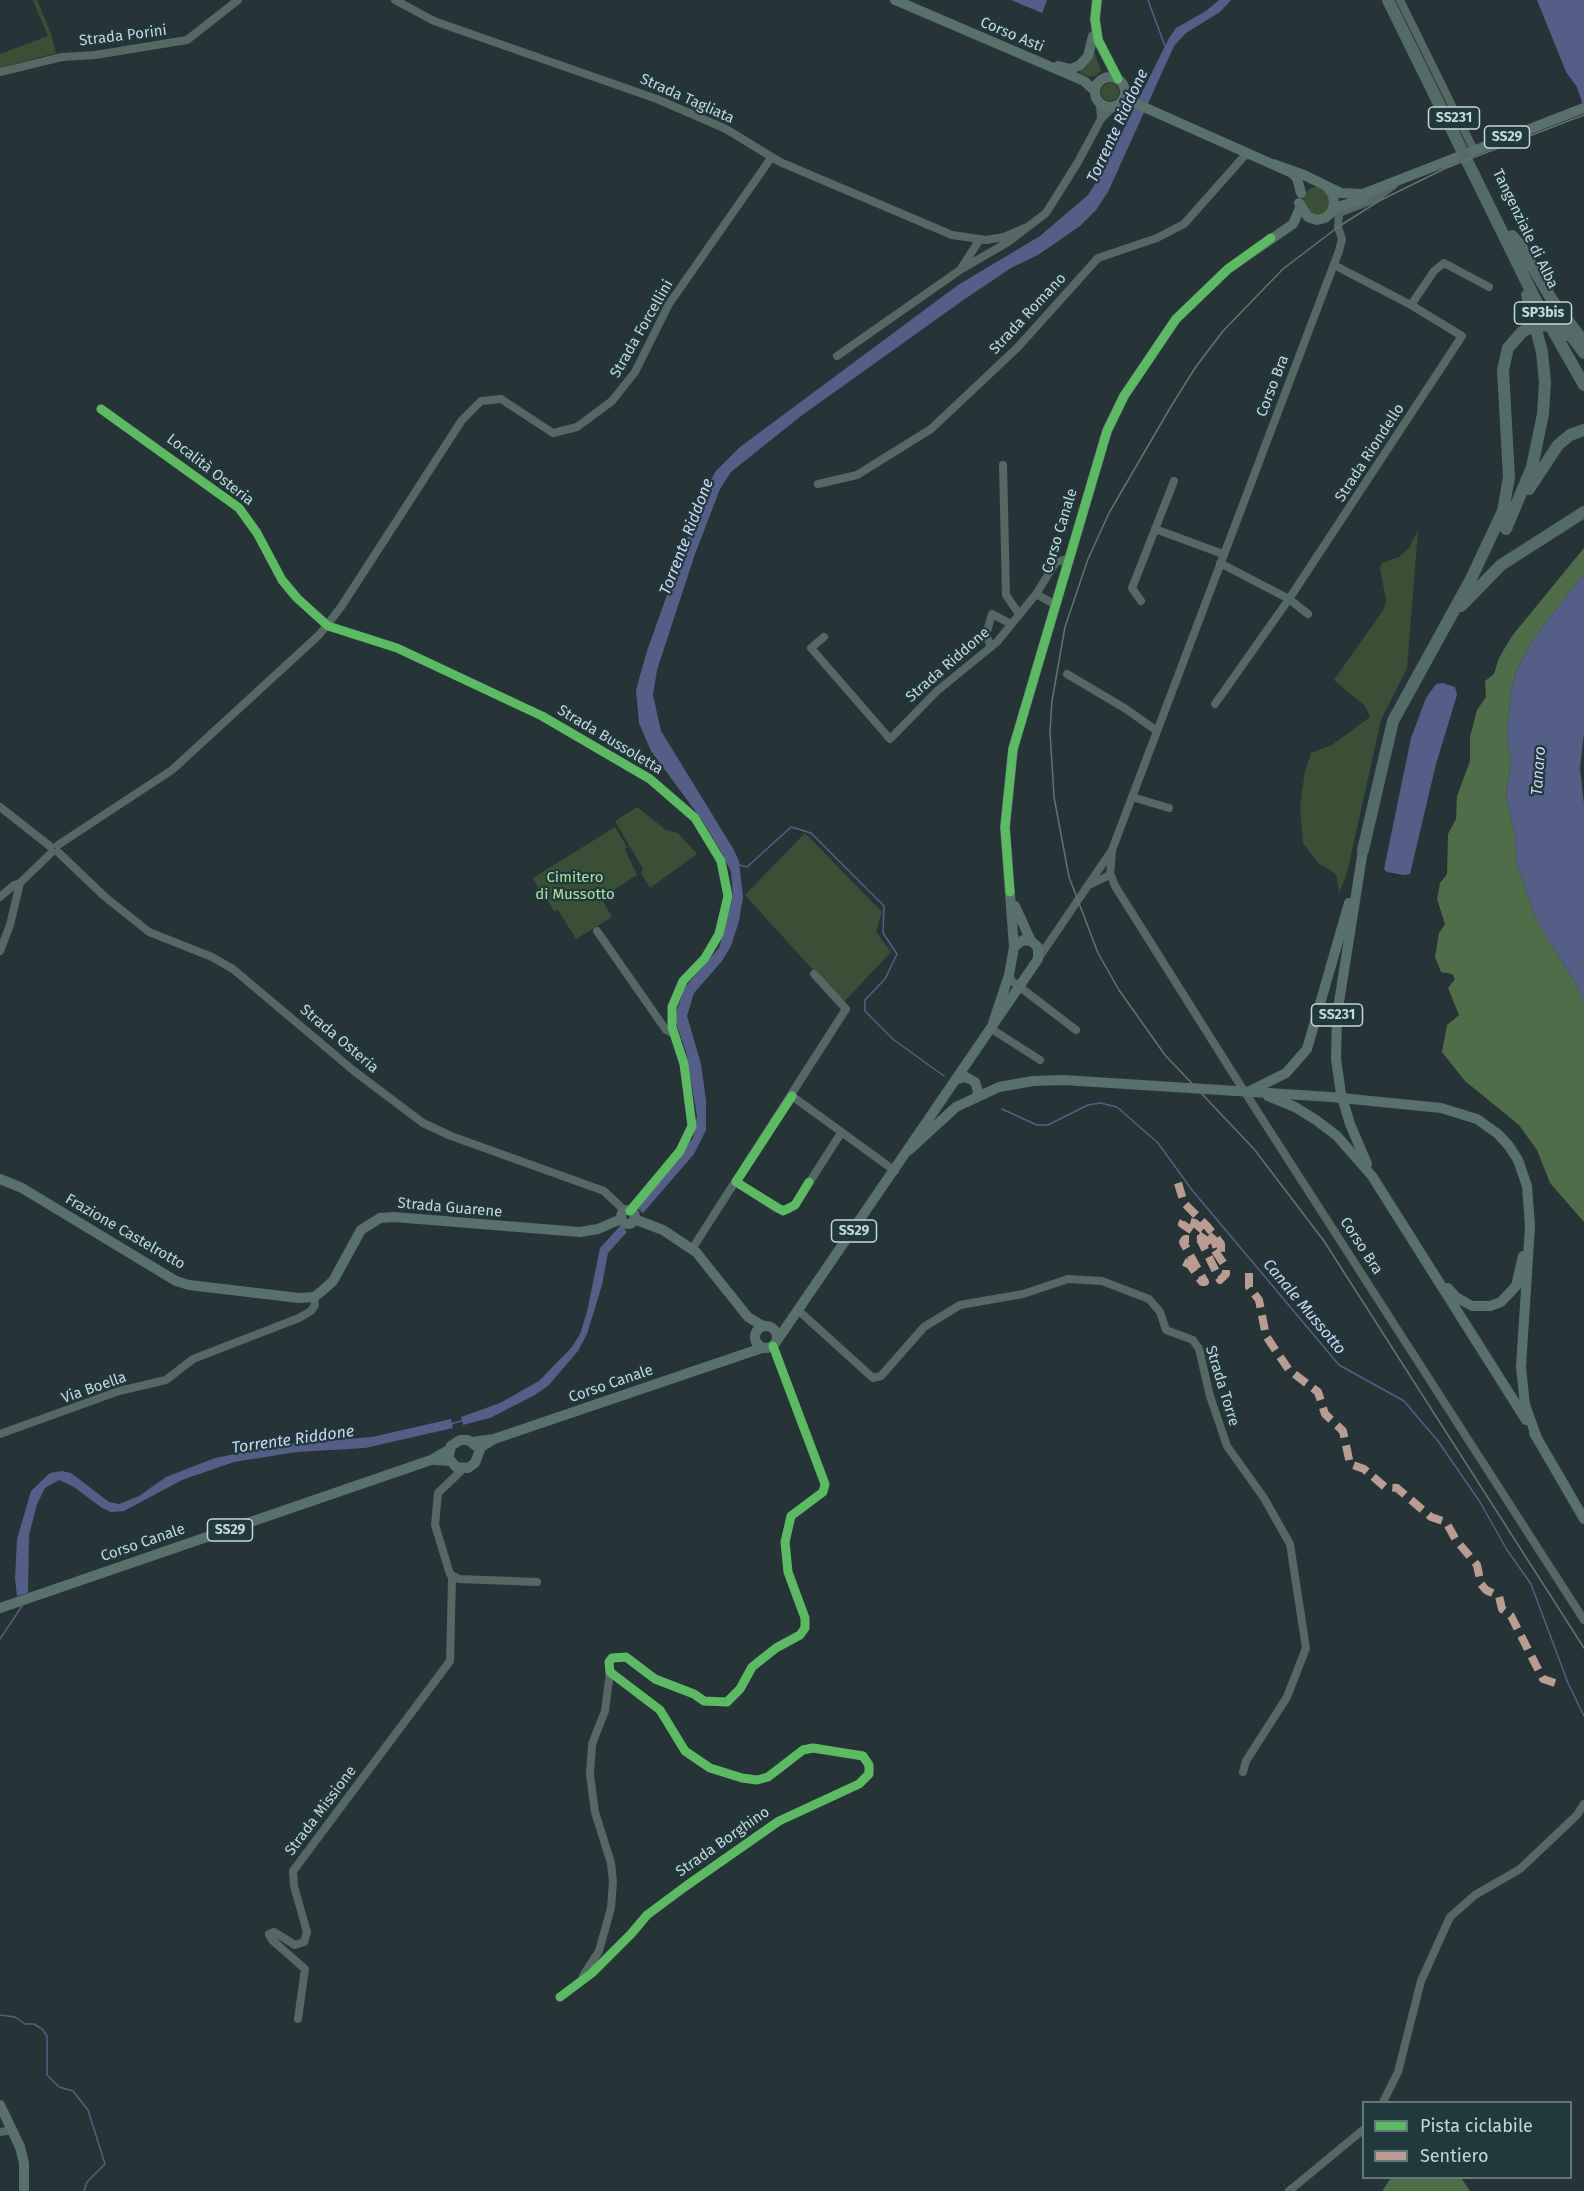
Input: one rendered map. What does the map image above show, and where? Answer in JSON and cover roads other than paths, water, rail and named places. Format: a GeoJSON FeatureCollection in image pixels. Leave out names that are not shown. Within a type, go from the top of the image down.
{"type":"FeatureCollection","features":[{"type":"Feature","properties":{"kind":"highway","name":"Tangenziale di Alba"},"geometry":{"type":"LineString","coordinates":[[1388,0],[1584,385]]}},
{"type":"Feature","properties":{"kind":"highway","name":"Tangenziale di Alba"},"geometry":{"type":"LineString","coordinates":[[1398,0],[1508,237],[1584,373]]}},
{"type":"Feature","properties":{"kind":"highway","name":"SS231"},"geometry":{"type":"LineString","coordinates":[[1363,850],[1393,721],[1470,581],[1506,529],[1536,470],[1543,414],[1544,368],[1534,315],[1507,251],[1508,237],[1520,245],[1552,300],[1584,342]]}},
{"type":"Feature","properties":{"kind":"highway"},"geometry":{"type":"LineString","coordinates":[[1470,581],[1503,511],[1508,487],[1509,460],[1503,370],[1508,348],[1522,332],[1531,327],[1550,325],[1572,337],[1584,353]]}},
{"type":"Feature","properties":{"kind":"highway"},"geometry":{"type":"LineString","coordinates":[[1536,470],[1558,445],[1570,435],[1584,430]]}},
{"type":"Feature","properties":{"kind":"highway","name":"SS231"},"geometry":{"type":"LineString","coordinates":[[1450,618],[1502,565],[1584,512]]}},
{"type":"Feature","properties":{"kind":"main road","name":"Corso Asti"},"geometry":{"type":"LineString","coordinates":[[895,0],[1084,81],[1099,83]]}},
{"type":"Feature","properties":{"kind":"main road"},"geometry":{"type":"LineString","coordinates":[[1092,0],[1093,36],[1103,72],[1099,83],[1100,104],[1138,105],[1292,173],[1297,178],[1301,194],[1300,208],[1317,219]]}},
{"type":"Feature","properties":{"kind":"main road"},"geometry":{"type":"LineString","coordinates":[[1097,0],[1095,19],[1098,40],[1105,58],[1138,105]]}},
{"type":"Feature","properties":{"kind":"main road"},"geometry":{"type":"LineString","coordinates":[[963,30],[979,31],[1054,64],[1071,69],[1085,60],[1093,36]]}},
{"type":"Feature","properties":{"kind":"main road"},"geometry":{"type":"LineString","coordinates":[[1099,83],[1110,76],[1119,79]]}},
{"type":"Feature","properties":{"kind":"main road"},"geometry":{"type":"LineString","coordinates":[[1115,106],[1124,98],[1126,90]]}},
{"type":"Feature","properties":{"kind":"main road","name":"SS29"},"geometry":{"type":"LineString","coordinates":[[1324,186],[1354,196],[1407,178],[1584,108]]}},
{"type":"Feature","properties":{"kind":"main road"},"geometry":{"type":"LineString","coordinates":[[1273,164],[1304,175],[1324,186],[1334,199],[1334,208]]}},
{"type":"Feature","properties":{"kind":"main road","name":"SS29"},"geometry":{"type":"LineString","coordinates":[[1317,219],[1334,208],[1407,178]]}},
{"type":"Feature","properties":{"kind":"main road"},"geometry":{"type":"LineString","coordinates":[[1301,194],[1310,186],[1324,186]]}},
{"type":"Feature","properties":{"kind":"main road","name":"Corso Canale"},"geometry":{"type":"LineString","coordinates":[[992,1025],[1009,975],[1016,917],[1010,892],[1005,827],[1007,783],[1021,714],[1107,431],[1141,368],[1161,338],[1196,298],[1227,269],[1293,224],[1300,208]]}},
{"type":"Feature","properties":{"kind":"main road","name":"Corso Canale"},"geometry":{"type":"LineString","coordinates":[[1271,238],[1317,219]]}},
{"type":"Feature","properties":{"kind":"main road"},"geometry":{"type":"LineString","coordinates":[[1255,1091],[1286,1073],[1307,1049],[1363,850]]}},
{"type":"Feature","properties":{"kind":"main road","name":"SS231"},"geometry":{"type":"LineString","coordinates":[[1363,850],[1337,1015],[1336,1059],[1341,1094],[1350,1124],[1372,1176],[1537,1438],[1584,1519]]}},
{"type":"Feature","properties":{"kind":"main road","name":"Corso Canale"},"geometry":{"type":"LineString","coordinates":[[1016,917],[1033,942]]}},
{"type":"Feature","properties":{"kind":"main road"},"geometry":{"type":"LineString","coordinates":[[1023,940],[1033,942],[1039,951],[1035,962],[1019,965],[1013,951],[1023,940]]}},
{"type":"Feature","properties":{"kind":"main road","name":"Corso Canale"},"geometry":{"type":"LineString","coordinates":[[0,1608],[431,1460],[460,1440],[472,1442],[494,1439],[770,1345],[799,1311],[1035,962]]}},
{"type":"Feature","properties":{"kind":"main road"},"geometry":{"type":"LineString","coordinates":[[970,1059],[976,1098]]}},
{"type":"Feature","properties":{"kind":"main road"},"geometry":{"type":"LineString","coordinates":[[999,1087],[974,1082],[966,1077],[955,1082],[953,1098],[964,1104],[999,1087],[1017,1082],[1063,1080],[1331,1097],[1441,1108],[1477,1119],[1498,1134],[1518,1160],[1527,1186],[1529,1214],[1527,1282],[1521,1367],[1525,1405],[1537,1438]]}},
{"type":"Feature","properties":{"kind":"main road"},"geometry":{"type":"LineString","coordinates":[[1255,1091],[1295,1107],[1316,1120],[1337,1136],[1372,1176]]}},
{"type":"Feature","properties":{"kind":"main road","name":"Corso Canale"},"geometry":{"type":"LineString","coordinates":[[909,1150],[942,1117],[964,1104]]}},
{"type":"Feature","properties":{"kind":"main road","name":"Frazione Castelrotto"},"geometry":{"type":"LineString","coordinates":[[0,1179],[22,1188],[176,1281],[277,1296],[314,1297]]}},
{"type":"Feature","properties":{"kind":"main road"},"geometry":{"type":"LineString","coordinates":[[1406,1231],[1456,1297],[1472,1306],[1490,1306],[1507,1298],[1516,1286],[1520,1276],[1529,1214]]}},
{"type":"Feature","properties":{"kind":"main road"},"geometry":{"type":"LineString","coordinates":[[628,1215],[651,1224],[692,1249],[706,1262],[748,1317],[755,1336],[770,1345],[776,1333],[748,1317]]}},
{"type":"Feature","properties":{"kind":"main road","name":"Strada Guarene"},"geometry":{"type":"LineString","coordinates":[[314,1297],[333,1281],[361,1230],[380,1218],[394,1217],[579,1232],[598,1229],[628,1215]]}},
{"type":"Feature","properties":{"kind":"main road","name":"Corso Canale"},"geometry":{"type":"LineString","coordinates":[[738,1356],[755,1336],[768,1327],[783,1324],[799,1311]]}},
{"type":"Feature","properties":{"kind":"main road","name":"Corso Canale"},"geometry":{"type":"LineString","coordinates":[[431,1460],[452,1462],[465,1468],[475,1463],[478,1453],[494,1439]]}},
{"type":"Feature","properties":{"kind":"main road"},"geometry":{"type":"LineString","coordinates":[[472,1442],[478,1453]]}},
{"type":"Feature","properties":{"kind":"main road"},"geometry":{"type":"LineString","coordinates":[[450,1449],[452,1462]]}},
{"type":"Feature","properties":{"kind":"main road"},"geometry":{"type":"LineString","coordinates":[[0,2105],[13,2130],[24,2163],[24,2191]]}},
{"type":"Feature","properties":{"kind":"street","name":"Strada Porini"},"geometry":{"type":"LineString","coordinates":[[0,72],[62,57],[95,55],[178,42],[200,32],[227,6],[238,0]]}},
{"type":"Feature","properties":{"kind":"street","name":"Strada Tagliata"},"geometry":{"type":"LineString","coordinates":[[395,0],[434,21],[657,99],[726,129],[771,158],[879,205],[961,237],[983,239],[1004,237],[1025,228]]}},
{"type":"Feature","properties":{"kind":"street"},"geometry":{"type":"LineString","coordinates":[[1383,0],[1460,156]]}},
{"type":"Feature","properties":{"kind":"street"},"geometry":{"type":"LineString","coordinates":[[1398,0],[1474,150]]}},
{"type":"Feature","properties":{"kind":"street"},"geometry":{"type":"LineString","coordinates":[[1100,104],[1101,119]]}},
{"type":"Feature","properties":{"kind":"street","name":"Strada Tagliata"},"geometry":{"type":"LineString","coordinates":[[837,356],[960,270],[1008,242],[1046,213],[1078,162],[1101,119],[1115,106]]}},
{"type":"Feature","properties":{"kind":"street","name":"Strada Romano"},"geometry":{"type":"LineString","coordinates":[[818,484],[857,475],[931,429],[1018,347],[1098,258],[1157,238],[1184,224],[1247,153]]}},
{"type":"Feature","properties":{"kind":"street","name":"Strada Forcellini"},"geometry":{"type":"LineString","coordinates":[[328,626],[462,420],[481,401],[501,399],[553,433],[577,427],[618,395],[635,372],[669,304],[771,158]]}},
{"type":"Feature","properties":{"kind":"street"},"geometry":{"type":"LineString","coordinates":[[1317,219],[1338,227],[1338,217],[1342,211],[1375,199],[1394,185]]}},
{"type":"Feature","properties":{"kind":"street","name":"Corso Bra"},"geometry":{"type":"LineString","coordinates":[[1338,227],[1342,239],[1334,265],[1104,873],[1115,886],[1583,1618]]}},
{"type":"Feature","properties":{"kind":"street"},"geometry":{"type":"LineString","coordinates":[[961,237],[967,244],[968,258]]}},
{"type":"Feature","properties":{"kind":"street","name":"Strada Tagliata"},"geometry":{"type":"LineString","coordinates":[[960,270],[983,239]]}},
{"type":"Feature","properties":{"kind":"street"},"geometry":{"type":"LineString","coordinates":[[983,239],[986,254]]}},
{"type":"Feature","properties":{"kind":"street"},"geometry":{"type":"LineString","coordinates":[[1411,305],[1434,271],[1444,263],[1489,287]]}},
{"type":"Feature","properties":{"kind":"street","name":"Strada Riondello"},"geometry":{"type":"LineString","coordinates":[[1215,704],[1289,599],[1360,488],[1459,344],[1462,336],[1411,305],[1334,265]]}},
{"type":"Feature","properties":{"kind":"street","name":"Località Osteria"},"geometry":{"type":"LineString","coordinates":[[101,409],[239,508],[257,533],[282,579],[297,598],[328,626]]}},
{"type":"Feature","properties":{"kind":"street"},"geometry":{"type":"LineString","coordinates":[[1003,465],[1006,595],[1019,614]]}},
{"type":"Feature","properties":{"kind":"street"},"geometry":{"type":"LineString","coordinates":[[1141,601],[1132,588],[1174,481]]}},
{"type":"Feature","properties":{"kind":"street"},"geometry":{"type":"LineString","coordinates":[[1155,529],[1221,559],[1289,599],[1308,614]]}},
{"type":"Feature","properties":{"kind":"street","name":"Strada Riddone"},"geometry":{"type":"LineString","coordinates":[[824,637],[811,648],[891,739],[937,691],[991,647],[1036,594],[1056,562],[1068,559]]}},
{"type":"Feature","properties":{"kind":"street"},"geometry":{"type":"LineString","coordinates":[[1036,594],[1054,604]]}},
{"type":"Feature","properties":{"kind":"street"},"geometry":{"type":"LineString","coordinates":[[991,647],[986,635],[992,614],[1011,624]]}},
{"type":"Feature","properties":{"kind":"street"},"geometry":{"type":"LineString","coordinates":[[0,897],[14,885],[20,883],[55,849],[172,770],[328,626]]}},
{"type":"Feature","properties":{"kind":"street","name":"Strada Bussoletta"},"geometry":{"type":"LineString","coordinates":[[328,626],[397,648],[542,716],[650,779],[695,818],[721,861],[728,896],[719,934],[705,958],[683,981],[675,996],[671,1013],[674,1034],[684,1064],[693,1117],[691,1131],[680,1151],[628,1215]]}},
{"type":"Feature","properties":{"kind":"street"},"geometry":{"type":"LineString","coordinates":[[1067,674],[1126,709],[1157,731]]}},
{"type":"Feature","properties":{"kind":"street"},"geometry":{"type":"LineString","coordinates":[[1132,797],[1169,808]]}},
{"type":"Feature","properties":{"kind":"street"},"geometry":{"type":"LineString","coordinates":[[0,807],[55,849]]}},
{"type":"Feature","properties":{"kind":"street","name":"Strada Osteria"},"geometry":{"type":"LineString","coordinates":[[55,849],[65,862],[149,932],[195,950],[233,969],[354,1071],[423,1123],[451,1136],[597,1188],[613,1197],[628,1215]]}},
{"type":"Feature","properties":{"kind":"street"},"geometry":{"type":"LineString","coordinates":[[1035,962],[1087,886],[1104,873]]}},
{"type":"Feature","properties":{"kind":"street"},"geometry":{"type":"LineString","coordinates":[[0,951],[10,926],[20,883]]}},
{"type":"Feature","properties":{"kind":"street","name":"Strada Bussoletta"},"geometry":{"type":"LineString","coordinates":[[597,931],[666,1030],[674,1034]]}},
{"type":"Feature","properties":{"kind":"street"},"geometry":{"type":"LineString","coordinates":[[1033,942],[1041,945],[1050,941]]}},
{"type":"Feature","properties":{"kind":"street"},"geometry":{"type":"LineString","coordinates":[[692,1249],[846,1010],[814,974]]}},
{"type":"Feature","properties":{"kind":"street"},"geometry":{"type":"LineString","coordinates":[[1009,975],[1010,980],[1020,985],[1076,1030]]}},
{"type":"Feature","properties":{"kind":"street"},"geometry":{"type":"LineString","coordinates":[[992,1025],[1040,1060]]}},
{"type":"Feature","properties":{"kind":"street"},"geometry":{"type":"LineString","coordinates":[[792,1096],[895,1171]]}},
{"type":"Feature","properties":{"kind":"street"},"geometry":{"type":"LineString","coordinates":[[736,1182],[777,1209],[789,1209],[842,1133]]}},
{"type":"Feature","properties":{"kind":"street","name":"Strada Torre"},"geometry":{"type":"LineString","coordinates":[[799,1311],[873,1378],[881,1376],[924,1327],[960,1305],[1023,1294],[1068,1279],[1102,1281],[1149,1299],[1160,1312],[1166,1330],[1193,1340],[1199,1349],[1210,1396],[1227,1446],[1264,1498],[1290,1544],[1306,1648],[1287,1696],[1246,1761],[1243,1772]]}},
{"type":"Feature","properties":{"kind":"street","name":"Via Boella"},"geometry":{"type":"LineString","coordinates":[[0,1434],[119,1390],[166,1380],[193,1359],[299,1318],[311,1311],[315,1305],[314,1297]]}},
{"type":"Feature","properties":{"kind":"street"},"geometry":{"type":"LineString","coordinates":[[583,1982],[583,1976],[599,1951],[611,1908],[613,1882],[611,1863],[595,1812],[590,1775],[592,1744],[605,1711],[610,1672],[609,1662],[612,1658],[626,1657],[656,1679],[694,1694],[704,1701],[727,1702],[740,1689],[752,1667],[776,1648],[800,1635],[806,1628],[805,1618],[788,1572],[785,1542],[791,1516],[823,1492],[825,1484],[770,1345]]}},
{"type":"Feature","properties":{"kind":"street","name":"Strada Missione"},"geometry":{"type":"LineString","coordinates":[[452,1462],[452,1480]]}},
{"type":"Feature","properties":{"kind":"street","name":"Strada Missione"},"geometry":{"type":"LineString","coordinates":[[298,2019],[305,1969],[272,1940],[269,1934],[274,1932],[295,1945],[303,1942],[307,1932],[294,1886],[293,1871],[450,1661],[452,1577],[434,1521],[438,1493],[465,1468]]}},
{"type":"Feature","properties":{"kind":"street"},"geometry":{"type":"LineString","coordinates":[[452,1577],[537,1582]]}},
{"type":"Feature","properties":{"kind":"street","name":"Strada Borghino"},"geometry":{"type":"LineString","coordinates":[[560,1997],[583,1982],[632,1934],[647,1915],[686,1886],[779,1821],[859,1784],[869,1774],[867,1760],[863,1756],[813,1748],[803,1750],[768,1777],[757,1780],[710,1768],[685,1751],[660,1710],[610,1672]]}},
{"type":"Feature","properties":{"kind":"street"},"geometry":{"type":"LineString","coordinates":[[1384,2101],[1398,2072],[1421,1981],[1450,1917],[1475,1895],[1520,1869],[1571,1821],[1584,1804]]}},
{"type":"Feature","properties":{"kind":"street"},"geometry":{"type":"LineString","coordinates":[[0,2132],[13,2130]]}},
{"type":"Feature","properties":{"kind":"street"},"geometry":{"type":"LineString","coordinates":[[1288,2191],[1362,2131]]}},
{"type":"Feature","properties":{"kind":"water"},"geometry":{"type":"Polygon","coordinates":[[[1011,0],[1047,0],[1042,13],[1011,0]]]}},
{"type":"Feature","properties":{"kind":"water"},"geometry":{"type":"Polygon","coordinates":[[[1219,0],[1231,0],[1220,12],[1186,33],[1174,46],[1108,192],[1096,210],[1080,226],[1038,255],[1011,268],[962,301],[801,416],[731,472],[720,489],[695,554],[657,670],[653,695],[661,731],[739,861],[743,897],[739,921],[731,946],[722,961],[694,993],[687,1016],[701,1064],[706,1100],[706,1130],[694,1154],[643,1213],[637,1208],[693,1138],[697,1116],[686,1052],[676,1023],[676,1012],[685,987],[719,948],[733,896],[731,872],[722,853],[702,820],[651,751],[639,723],[636,690],[647,651],[699,505],[715,472],[740,447],[958,285],[1040,236],[1088,195],[1102,173],[1169,38],[1176,28],[1206,11],[1219,0]]]}},
{"type":"Feature","properties":{"kind":"water"},"geometry":{"type":"Polygon","coordinates":[[[1537,0],[1584,0],[1584,108],[1577,87],[1566,72],[1537,0]]]}},
{"type":"Feature","properties":{"kind":"water","name":"Tanaro"},"geometry":{"type":"Polygon","coordinates":[[[1584,574],[1584,733],[1580,768],[1584,804],[1584,1003],[1577,986],[1536,919],[1517,864],[1515,835],[1506,795],[1511,764],[1507,734],[1511,693],[1516,671],[1534,638],[1584,574]]]}},
{"type":"Feature","properties":{"kind":"water"},"geometry":{"type":"Polygon","coordinates":[[[1443,683],[1455,687],[1457,695],[1436,764],[1410,874],[1387,872],[1384,869],[1411,738],[1426,698],[1436,684],[1443,683]]]}},
{"type":"Feature","properties":{"kind":"water"},"geometry":{"type":"Polygon","coordinates":[[[621,1225],[627,1232],[608,1253],[602,1285],[587,1334],[578,1351],[549,1385],[535,1395],[490,1418],[463,1425],[461,1417],[500,1403],[539,1381],[572,1347],[580,1334],[587,1312],[600,1248],[621,1225]]]}},
{"type":"Feature","properties":{"kind":"water"},"geometry":{"type":"Polygon","coordinates":[[[451,1419],[453,1428],[365,1448],[297,1452],[234,1462],[182,1480],[124,1511],[111,1512],[102,1508],[74,1487],[59,1480],[45,1488],[37,1504],[29,1535],[28,1593],[17,1596],[15,1579],[17,1539],[31,1491],[50,1473],[62,1471],[71,1473],[109,1502],[119,1504],[139,1496],[166,1477],[215,1458],[285,1444],[372,1437],[451,1419]]]}},
{"type":"Feature","properties":{"kind":"waterway"},"geometry":{"type":"LineString","coordinates":[[1148,0],[1165,46]]}},
{"type":"Feature","properties":{"kind":"waterway","name":"Canale Mussotto"},"geometry":{"type":"LineString","coordinates":[[739,865],[747,867],[791,827],[811,833],[884,906],[883,933],[897,954],[885,979],[865,1000],[865,1011],[894,1040],[944,1076]]}},
{"type":"Feature","properties":{"kind":"waterway","name":"Canale Mussotto"},"geometry":{"type":"LineString","coordinates":[[1002,1109],[1037,1125],[1048,1125],[1088,1105],[1100,1103],[1117,1107],[1158,1143],[1192,1190],[1339,1365],[1404,1401],[1438,1441],[1480,1502],[1507,1550],[1531,1584],[1568,1683],[1584,1716]]}},
{"type":"Feature","properties":{"kind":"waterway","name":"Torrente Riddone"},"geometry":{"type":"LineString","coordinates":[[451,1424],[464,1420]]}},
{"type":"Feature","properties":{"kind":"waterway","name":"Torrente Riddone"},"geometry":{"type":"LineString","coordinates":[[0,1639],[22,1606]]}},
{"type":"Feature","properties":{"kind":"waterway","name":"Torrente Riddone"},"geometry":{"type":"LineString","coordinates":[[0,2015],[15,2017],[25,2024],[34,2024],[42,2029],[47,2036],[47,2075],[59,2087],[73,2091],[88,2110],[105,2164],[87,2182],[84,2191]]}},
{"type":"Feature","properties":{"kind":"railway"},"geometry":{"type":"LineString","coordinates":[[1584,115],[1446,168],[1379,201],[1338,227],[1283,269],[1223,331],[1195,368],[1170,408],[1109,513],[1088,559],[1065,627],[1052,701],[1050,732],[1054,797],[1069,877],[1098,953],[1119,990],[1165,1055],[1254,1149],[1324,1241],[1584,1648]]}},
{"type":"Feature","properties":{"kind":"park label","name":"Cimitero di Mussotto"},"geometry":{"type":"Point","coordinates":[575,886]}}]}
